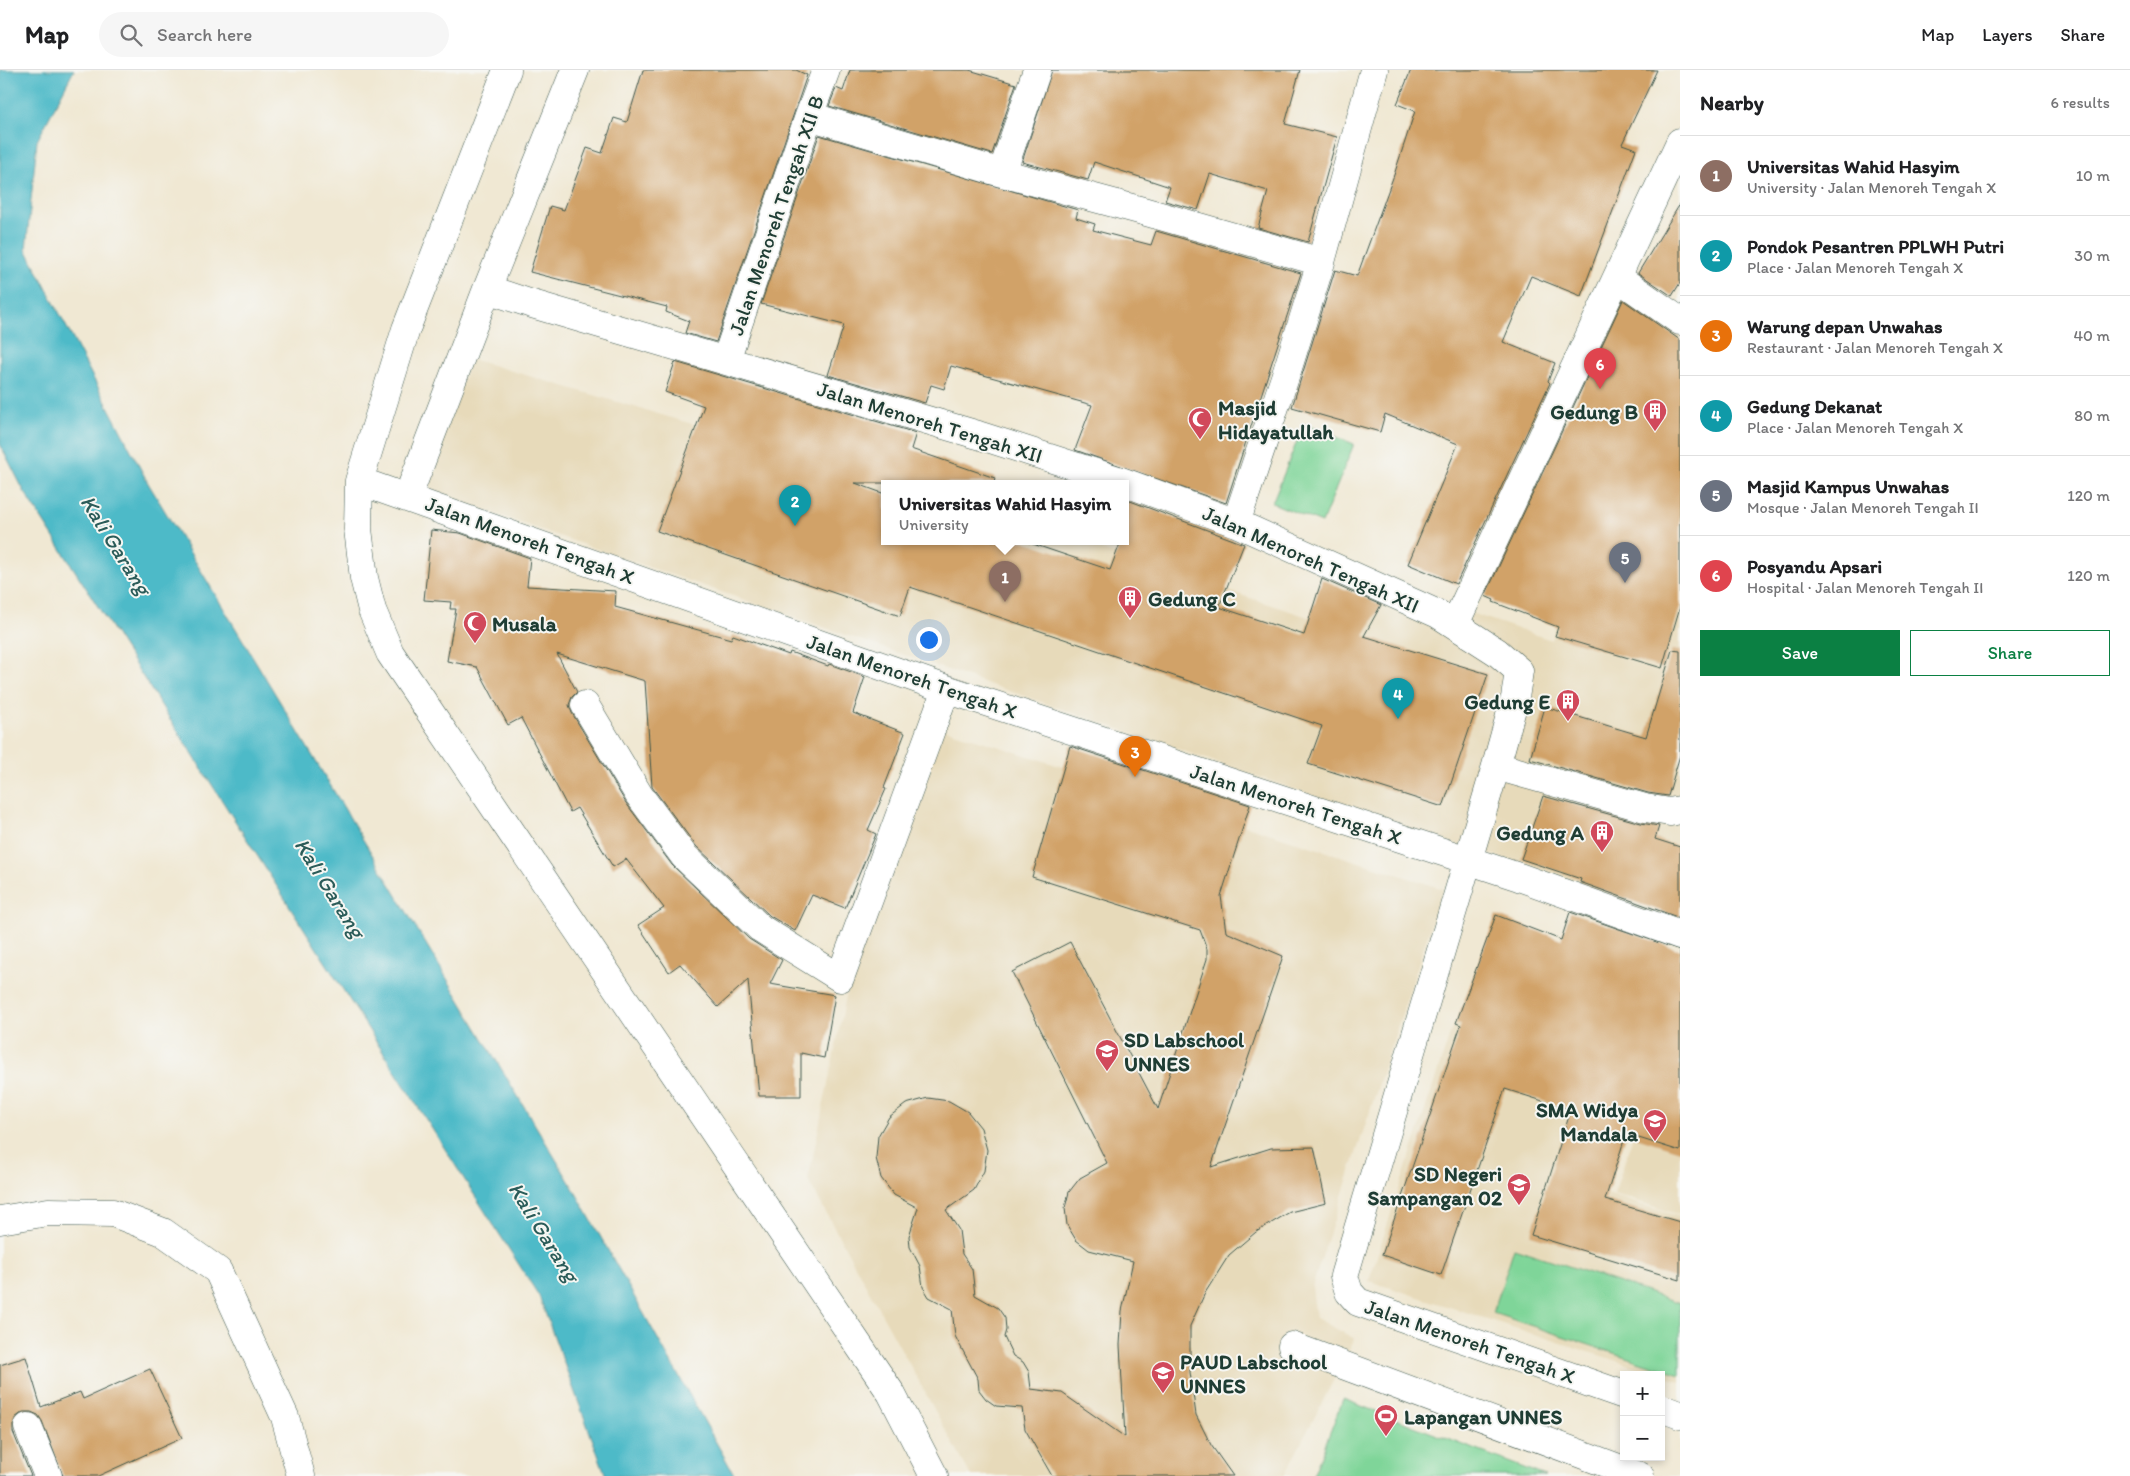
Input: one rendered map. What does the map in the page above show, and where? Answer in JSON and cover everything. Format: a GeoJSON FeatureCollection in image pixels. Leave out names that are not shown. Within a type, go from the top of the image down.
{"type":"FeatureCollection","features":[{"type":"Feature","properties":{"kind":"street"},"geometry":{"type":"LineString","coordinates":[[507,70],[406,329],[359,480],[358,529],[364,578],[372,610],[390,652],[891,1393],[934,1476]]}},
{"type":"Feature","properties":{"kind":"street"},"geometry":{"type":"LineString","coordinates":[[408,496],[487,288],[575,70]]}},
{"type":"Feature","properties":{"kind":"street","name":"Jalan Menoreh Tengah XII B"},"geometry":{"type":"LineString","coordinates":[[726,360],[826,70]]}},
{"type":"Feature","properties":{"kind":"street"},"geometry":{"type":"LineString","coordinates":[[1002,173],[1037,70]]}},
{"type":"Feature","properties":{"kind":"street"},"geometry":{"type":"LineString","coordinates":[[1236,523],[1321,262],[1374,70]]}},
{"type":"Feature","properties":{"kind":"street"},"geometry":{"type":"LineString","coordinates":[[809,116],[1002,173],[1144,211],[1321,262]]}},
{"type":"Feature","properties":{"kind":"street"},"geometry":{"type":"LineString","coordinates":[[1455,624],[1617,277],[1678,153]]}},
{"type":"Feature","properties":{"kind":"street"},"geometry":{"type":"LineString","coordinates":[[1617,277],[1680,321]]}},
{"type":"Feature","properties":{"kind":"street","name":"Jalan Menoreh Tengah XII"},"geometry":{"type":"LineString","coordinates":[[487,288],[528,303],[978,435],[1118,480]]}},
{"type":"Feature","properties":{"kind":"street","name":"Jalan Menoreh Tengah X"},"geometry":{"type":"LineString","coordinates":[[359,480],[946,689],[1467,860],[1680,935]]}},
{"type":"Feature","properties":{"kind":"street","name":"Jalan Menoreh Tengah XII"},"geometry":{"type":"LineString","coordinates":[[1129,484],[1236,523],[1438,614],[1498,652],[1518,671]]}},
{"type":"Feature","properties":{"kind":"street","name":"Jalan Menoreh Tengah X"},"geometry":{"type":"LineString","coordinates":[[1518,671],[1515,698],[1496,766],[1344,1276],[1349,1292],[1358,1302],[1620,1394]]}},
{"type":"Feature","properties":{"kind":"street"},"geometry":{"type":"LineString","coordinates":[[585,705],[639,795],[684,856],[760,928],[840,978],[946,689]]}},
{"type":"Feature","properties":{"kind":"street"},"geometry":{"type":"LineString","coordinates":[[1496,766],[1645,808],[1670,812],[1680,810]]}},
{"type":"Feature","properties":{"kind":"street"},"geometry":{"type":"LineString","coordinates":[[0,1220],[48,1212],[113,1214],[163,1232],[218,1270],[285,1417],[301,1476]]}},
{"type":"Feature","properties":{"kind":"street"},"geometry":{"type":"LineString","coordinates":[[1292,1346],[1640,1476]]}},
{"type":"Feature","properties":{"kind":"street"},"geometry":{"type":"LineString","coordinates":[[1665,1409],[1680,1415]]}},
{"type":"Feature","properties":{"kind":"street"},"geometry":{"type":"LineString","coordinates":[[28,1427],[48,1476]]}},
{"type":"Feature","properties":{"kind":"shaded area"},"geometry":{"type":"Polygon","coordinates":[[[1661,315],[1680,329],[1680,918],[1533,867],[1442,840],[422,489],[471,359],[883,480],[881,480],[881,545],[1087,545],[1363,635],[1387,585],[1551,640],[1628,392],[1661,315]]]}},
{"type":"Feature","properties":{"kind":"shaded area","name":"SD Labschool UNNES"},"geometry":{"type":"Polygon","coordinates":[[[941,728],[1443,889],[1312,1287],[1316,1318],[1355,1339],[1284,1476],[971,1476],[808,1180],[853,963],[941,728]]]}},
{"type":"Feature","properties":{"kind":"shaded area","name":"SD Negeri Sampangan 02"},"geometry":{"type":"Polygon","coordinates":[[[1454,1022],[1644,1084],[1607,1194],[1680,1217],[1680,1382],[1665,1376],[1665,1371],[1649,1371],[1369,1281],[1454,1022]]]}},
{"type":"Feature","properties":{"kind":"shaded area","name":"SMA Widya Mandala"},"geometry":{"type":"Polygon","coordinates":[[[1651,1080],[1680,1089],[1680,1215],[1614,1194],[1651,1080]]]}},
{"type":"Feature","properties":{"kind":"green space"},"geometry":{"type":"Polygon","coordinates":[[[1304,424],[1354,444],[1322,523],[1272,503],[1304,424]]]}},
{"type":"Feature","properties":{"kind":"green space"},"geometry":{"type":"Polygon","coordinates":[[[1514,1248],[1680,1303],[1680,1375],[1493,1313],[1514,1248]]]}},
{"type":"Feature","properties":{"kind":"green space","name":"Lapangan UNNES"},"geometry":{"type":"Polygon","coordinates":[[[1343,1399],[1545,1476],[1313,1476],[1343,1399]]]}},
{"type":"Feature","properties":{"kind":"water","name":"Kali Garang"},"geometry":{"type":"Polygon","coordinates":[[[0,70],[74,70],[37,141],[26,249],[148,483],[572,1186],[735,1476],[606,1476],[539,1296],[24,491],[0,444],[0,70]]]}},
{"type":"Feature","properties":{"kind":"building"},"geometry":{"type":"Polygon","coordinates":[[[643,70],[796,70],[807,75],[716,342],[685,333],[689,321],[666,312],[667,307],[530,272],[550,206],[564,210],[587,148],[602,153],[614,118],[627,122],[643,70]]]}},
{"type":"Feature","properties":{"kind":"building"},"geometry":{"type":"Polygon","coordinates":[[[850,70],[969,70],[1016,84],[992,154],[829,106],[836,88],[843,91],[850,70]]]}},
{"type":"Feature","properties":{"kind":"building"},"geometry":{"type":"Polygon","coordinates":[[[1052,70],[1300,70],[1285,124],[1337,137],[1308,242],[1258,228],[1268,191],[1210,174],[1198,210],[1165,201],[1170,187],[1094,162],[1088,180],[1022,162],[1052,70]]]}},
{"type":"Feature","properties":{"kind":"building"},"geometry":{"type":"Polygon","coordinates":[[[1411,70],[1657,70],[1622,144],[1636,149],[1581,296],[1531,276],[1503,342],[1555,363],[1548,381],[1550,383],[1456,584],[1408,564],[1458,444],[1385,414],[1380,432],[1292,407],[1335,270],[1357,276],[1394,175],[1415,111],[1397,104],[1411,70]]]}},
{"type":"Feature","properties":{"kind":"building"},"geometry":{"type":"Polygon","coordinates":[[[819,135],[1078,210],[1076,218],[1095,224],[1093,230],[1151,245],[1156,231],[1301,273],[1226,503],[1075,450],[1092,405],[951,366],[944,389],[931,385],[925,403],[828,375],[844,325],[761,304],[819,135]]]}},
{"type":"Feature","properties":{"kind":"building"},"geometry":{"type":"Polygon","coordinates":[[[1680,204],[1680,283],[1672,296],[1638,273],[1680,204]]]}},
{"type":"Feature","properties":{"kind":"building"},"geometry":{"type":"Polygon","coordinates":[[[1623,300],[1680,340],[1680,607],[1662,668],[1555,636],[1558,627],[1493,602],[1494,600],[1485,596],[1623,300]]]}},
{"type":"Feature","properties":{"kind":"building"},"geometry":{"type":"Polygon","coordinates":[[[675,362],[916,433],[911,449],[995,478],[995,480],[881,480],[881,483],[855,483],[881,493],[881,545],[1036,545],[1110,570],[1119,545],[1129,545],[1129,501],[1244,544],[1219,607],[1304,635],[1322,579],[1381,605],[1364,636],[1488,674],[1443,807],[1308,764],[1322,726],[910,587],[900,616],[657,531],[704,406],[665,392],[675,362]]]}},
{"type":"Feature","properties":{"kind":"building"},"geometry":{"type":"Polygon","coordinates":[[[431,530],[460,533],[530,558],[527,586],[616,591],[615,607],[731,639],[733,635],[789,655],[790,652],[865,677],[853,713],[905,733],[884,788],[886,789],[868,830],[876,834],[845,908],[812,895],[795,931],[770,916],[696,846],[652,787],[645,681],[557,654],[577,692],[572,697],[569,705],[572,713],[626,803],[672,865],[749,939],[782,960],[770,984],[835,995],[824,1058],[801,1053],[801,1096],[759,1096],[748,980],[718,1007],[680,964],[669,972],[638,925],[664,908],[626,859],[613,867],[577,808],[570,812],[521,718],[508,725],[477,667],[447,661],[456,609],[450,609],[451,602],[424,600],[431,530]]]}},
{"type":"Feature","properties":{"kind":"building","name":"Gedung E"},"geometry":{"type":"Polygon","coordinates":[[[1672,650],[1680,651],[1680,755],[1668,796],[1648,793],[1530,759],[1545,707],[1646,737],[1672,650]]]}},
{"type":"Feature","properties":{"kind":"building"},"geometry":{"type":"Polygon","coordinates":[[[1070,746],[1250,805],[1221,896],[1226,932],[1283,956],[1211,1167],[1271,1148],[1314,1147],[1326,1203],[1290,1212],[1256,1232],[1229,1255],[1205,1293],[1190,1326],[1190,1372],[1196,1415],[1211,1445],[1233,1476],[1052,1476],[1025,1429],[1022,1408],[996,1406],[986,1399],[979,1390],[978,1379],[955,1336],[952,1309],[929,1297],[923,1287],[920,1266],[910,1247],[909,1236],[918,1208],[894,1195],[881,1178],[876,1158],[878,1136],[889,1117],[906,1104],[928,1098],[949,1101],[968,1112],[981,1128],[987,1150],[984,1171],[974,1190],[946,1210],[959,1230],[962,1254],[972,1269],[975,1295],[998,1308],[1005,1318],[1006,1330],[1004,1337],[1013,1356],[1023,1362],[1029,1372],[1031,1389],[1062,1393],[1125,1437],[1120,1345],[1122,1311],[1133,1261],[1089,1250],[1076,1240],[1067,1225],[1065,1208],[1069,1192],[1080,1178],[1107,1163],[1012,972],[1070,942],[1158,1109],[1207,959],[1207,949],[1200,930],[1032,877],[1070,746]]]}},
{"type":"Feature","properties":{"kind":"building","name":"Gedung A"},"geometry":{"type":"Polygon","coordinates":[[[1543,796],[1641,823],[1659,826],[1655,839],[1680,847],[1680,918],[1580,882],[1581,879],[1521,859],[1543,796]]]}},
{"type":"Feature","properties":{"kind":"building"},"geometry":{"type":"Polygon","coordinates":[[[1570,912],[1680,950],[1680,1151],[1626,1134],[1605,1200],[1680,1222],[1680,1280],[1531,1235],[1571,1110],[1505,1089],[1441,1275],[1382,1255],[1461,1025],[1456,1023],[1496,915],[1561,940],[1570,912]]]}},
{"type":"Feature","properties":{"kind":"building"},"geometry":{"type":"Polygon","coordinates":[[[26,1357],[41,1407],[80,1392],[83,1399],[150,1369],[182,1438],[98,1476],[63,1476],[42,1421],[38,1415],[31,1412],[23,1412],[15,1418],[13,1432],[31,1476],[0,1476],[0,1365],[26,1357]]]}},
{"type":"Feature","properties":{"kind":"place","name":"Posyandu Apsari"},"geometry":{"type":"Point","coordinates":[1600,389]}},
{"type":"Feature","properties":{"kind":"place","name":"Gedung B"},"geometry":{"type":"Point","coordinates":[1655,432]}},
{"type":"Feature","properties":{"kind":"place","name":"Masjid Hidayatullah"},"geometry":{"type":"Point","coordinates":[1200,440]}},
{"type":"Feature","properties":{"kind":"place","name":"Pondok Pesantren PPLWH Putri"},"geometry":{"type":"Point","coordinates":[795,526]}},
{"type":"Feature","properties":{"kind":"place","name":"Masjid Kampus Unwahas"},"geometry":{"type":"Point","coordinates":[1625,583]}},
{"type":"Feature","properties":{"kind":"place","name":"Universitas Wahid Hasyim"},"geometry":{"type":"Point","coordinates":[1005,602]}},
{"type":"Feature","properties":{"kind":"place","name":"Gedung C"},"geometry":{"type":"Point","coordinates":[1130,619]}},
{"type":"Feature","properties":{"kind":"place","name":"Musala"},"geometry":{"type":"Point","coordinates":[475,644]}},
{"type":"Feature","properties":{"kind":"place","name":"Gedung Dekanat"},"geometry":{"type":"Point","coordinates":[1398,719]}},
{"type":"Feature","properties":{"kind":"place","name":"Gedung E"},"geometry":{"type":"Point","coordinates":[1568,722]}},
{"type":"Feature","properties":{"kind":"place","name":"Warung depan Unwahas"},"geometry":{"type":"Point","coordinates":[1135,777]}},
{"type":"Feature","properties":{"kind":"place","name":"Gedung A"},"geometry":{"type":"Point","coordinates":[1602,853]}},
{"type":"Feature","properties":{"kind":"place","name":"SD Labschool UNNES"},"geometry":{"type":"Point","coordinates":[1107,1072]}},
{"type":"Feature","properties":{"kind":"place","name":"SMA Widya Mandala"},"geometry":{"type":"Point","coordinates":[1655,1142]}},
{"type":"Feature","properties":{"kind":"place","name":"SD Negeri Sampangan 02"},"geometry":{"type":"Point","coordinates":[1519,1206]}},
{"type":"Feature","properties":{"kind":"place","name":"PAUD Labschool UNNES"},"geometry":{"type":"Point","coordinates":[1163,1394]}},
{"type":"Feature","properties":{"kind":"place","name":"Lapangan UNNES"},"geometry":{"type":"Point","coordinates":[1386,1437]}}]}
